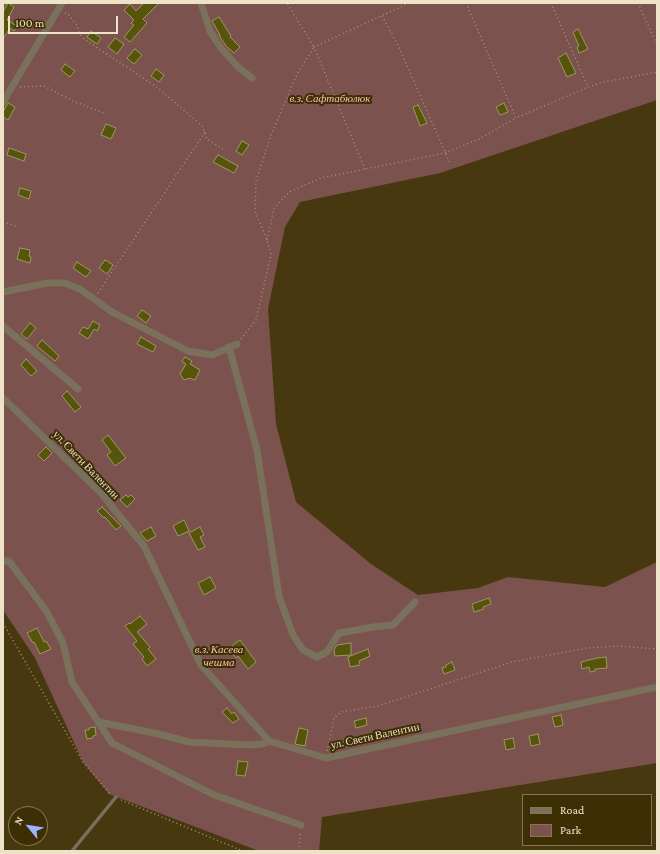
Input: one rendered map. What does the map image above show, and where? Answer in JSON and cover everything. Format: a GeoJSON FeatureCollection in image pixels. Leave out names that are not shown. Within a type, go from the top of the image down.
{"type":"FeatureCollection","features":[{"type":"Feature","properties":{"kind":"street"},"geometry":{"type":"LineString","coordinates":[[3,102],[58,7],[62,3]]}},
{"type":"Feature","properties":{"kind":"street"},"geometry":{"type":"LineString","coordinates":[[58,7],[68,3]]}},
{"type":"Feature","properties":{"kind":"street"},"geometry":{"type":"LineString","coordinates":[[200,3],[210,31],[221,48],[244,73],[252,78]]}},
{"type":"Feature","properties":{"kind":"street"},"geometry":{"type":"LineString","coordinates":[[3,292],[47,283],[64,283],[80,289],[112,312],[188,351],[212,355],[237,344]]}},
{"type":"Feature","properties":{"kind":"street"},"geometry":{"type":"LineString","coordinates":[[3,326],[78,389]]}},
{"type":"Feature","properties":{"kind":"street"},"geometry":{"type":"LineString","coordinates":[[229,347],[257,450],[279,596],[293,634],[303,650],[318,657],[327,652],[339,633],[393,625],[415,602]]}},
{"type":"Feature","properties":{"kind":"street","name":"ул. Свети Валентин"},"geometry":{"type":"LineString","coordinates":[[3,398],[101,493],[144,546],[201,665],[269,741],[326,758],[657,687]]}},
{"type":"Feature","properties":{"kind":"street"},"geometry":{"type":"LineString","coordinates":[[3,561],[9,561],[47,612],[63,643],[72,682],[112,742],[214,795],[301,825]]}},
{"type":"Feature","properties":{"kind":"street"},"geometry":{"type":"LineString","coordinates":[[99,722],[159,734],[188,742],[249,745],[262,744],[269,741]]}},
{"type":"Feature","properties":{"kind":"lane"},"geometry":{"type":"LineString","coordinates":[[72,851],[116,797]]}},
{"type":"Feature","properties":{"kind":"path"},"geometry":{"type":"LineString","coordinates":[[287,3],[314,47],[365,169]]}},
{"type":"Feature","properties":{"kind":"path"},"geometry":{"type":"LineString","coordinates":[[237,344],[256,320],[271,254],[256,211],[256,181],[271,135],[298,74],[314,47],[409,3]]}},
{"type":"Feature","properties":{"kind":"path"},"geometry":{"type":"LineString","coordinates":[[466,3],[516,118]]}},
{"type":"Feature","properties":{"kind":"path"},"geometry":{"type":"LineString","coordinates":[[550,3],[588,86]]}},
{"type":"Feature","properties":{"kind":"path"},"geometry":{"type":"LineString","coordinates":[[638,3],[657,46]]}},
{"type":"Feature","properties":{"kind":"path"},"geometry":{"type":"LineString","coordinates":[[58,7],[69,14],[77,25],[79,33],[84,39],[158,88],[202,126],[207,139],[223,149]]}},
{"type":"Feature","properties":{"kind":"path"},"geometry":{"type":"LineString","coordinates":[[382,16],[398,45],[450,163]]}},
{"type":"Feature","properties":{"kind":"path"},"geometry":{"type":"LineString","coordinates":[[267,240],[274,208],[289,192],[321,178],[445,153],[479,139],[516,118],[588,86],[657,72]]}},
{"type":"Feature","properties":{"kind":"path"},"geometry":{"type":"LineString","coordinates":[[12,87],[44,86],[74,101],[106,114]]}},
{"type":"Feature","properties":{"kind":"path"},"geometry":{"type":"LineString","coordinates":[[94,299],[205,132]]}},
{"type":"Feature","properties":{"kind":"path"},"geometry":{"type":"LineString","coordinates":[[3,222],[18,227]]}},
{"type":"Feature","properties":{"kind":"path"},"geometry":{"type":"LineString","coordinates":[[3,623],[83,762],[109,794],[142,810],[243,851]]}},
{"type":"Feature","properties":{"kind":"path"},"geometry":{"type":"LineString","coordinates":[[326,758],[334,718],[340,712],[378,706],[519,661],[587,648],[618,646],[657,649]]}},
{"type":"Feature","properties":{"kind":"path"},"geometry":{"type":"LineString","coordinates":[[299,851],[301,825]]}},
{"type":"Feature","properties":{"kind":"green space","name":"в.з. Касева чешма"},"geometry":{"type":"Polygon","coordinates":[[[3,3],[657,3],[657,100],[440,173],[300,202],[285,227],[268,309],[276,424],[296,502],[371,564],[418,595],[478,588],[508,577],[605,587],[657,562],[657,763],[322,817],[319,851],[259,851],[109,794],[83,762],[35,658],[3,610],[3,3]]]}},
{"type":"Feature","properties":{"kind":"building"},"geometry":{"type":"Polygon","coordinates":[[[8,3],[14,7],[7,20],[17,26],[14,31],[10,28],[3,39],[3,12],[8,3]]]}},
{"type":"Feature","properties":{"kind":"building"},"geometry":{"type":"Polygon","coordinates":[[[144,3],[159,3],[143,19],[147,23],[130,42],[124,37],[134,25],[131,23],[134,20],[124,10],[130,4],[136,11],[144,3]]]}},
{"type":"Feature","properties":{"kind":"building"},"geometry":{"type":"Polygon","coordinates":[[[219,17],[231,36],[230,37],[240,47],[234,53],[226,46],[212,21],[219,17]]]}},
{"type":"Feature","properties":{"kind":"building"},"geometry":{"type":"Polygon","coordinates":[[[578,29],[588,49],[579,53],[577,47],[579,46],[573,32],[578,29]]]}},
{"type":"Feature","properties":{"kind":"building"},"geometry":{"type":"Polygon","coordinates":[[[91,31],[101,38],[97,44],[87,37],[91,31]]]}},
{"type":"Feature","properties":{"kind":"building"},"geometry":{"type":"Polygon","coordinates":[[[115,38],[124,44],[117,54],[108,47],[115,38]]]}},
{"type":"Feature","properties":{"kind":"building"},"geometry":{"type":"Polygon","coordinates":[[[135,49],[142,55],[134,64],[127,58],[135,49]]]}},
{"type":"Feature","properties":{"kind":"building"},"geometry":{"type":"Polygon","coordinates":[[[566,53],[576,73],[567,77],[558,58],[566,53]]]}},
{"type":"Feature","properties":{"kind":"building"},"geometry":{"type":"Polygon","coordinates":[[[65,64],[75,71],[70,77],[61,70],[65,64]]]}},
{"type":"Feature","properties":{"kind":"building"},"geometry":{"type":"Polygon","coordinates":[[[156,69],[164,75],[159,82],[151,76],[156,69]]]}},
{"type":"Feature","properties":{"kind":"building"},"geometry":{"type":"Polygon","coordinates":[[[8,103],[15,107],[8,120],[3,117],[3,112],[8,103]]]}},
{"type":"Feature","properties":{"kind":"building"},"geometry":{"type":"Polygon","coordinates":[[[504,103],[508,112],[500,115],[496,107],[504,103]]]}},
{"type":"Feature","properties":{"kind":"building"},"geometry":{"type":"Polygon","coordinates":[[[418,105],[427,123],[420,126],[413,107],[418,105]]]}},
{"type":"Feature","properties":{"kind":"building"},"geometry":{"type":"Polygon","coordinates":[[[106,124],[116,128],[111,139],[101,135],[106,124]]]}},
{"type":"Feature","properties":{"kind":"building"},"geometry":{"type":"Polygon","coordinates":[[[242,141],[249,145],[242,155],[236,151],[242,141]]]}},
{"type":"Feature","properties":{"kind":"building"},"geometry":{"type":"Polygon","coordinates":[[[9,148],[26,154],[24,161],[7,155],[9,148]]]}},
{"type":"Feature","properties":{"kind":"building"},"geometry":{"type":"Polygon","coordinates":[[[218,155],[238,166],[234,173],[213,162],[218,155]]]}},
{"type":"Feature","properties":{"kind":"building"},"geometry":{"type":"Polygon","coordinates":[[[20,188],[31,191],[29,199],[18,195],[20,188]]]}},
{"type":"Feature","properties":{"kind":"building"},"geometry":{"type":"Polygon","coordinates":[[[20,248],[30,250],[30,263],[17,259],[20,248]]]}},
{"type":"Feature","properties":{"kind":"building"},"geometry":{"type":"Polygon","coordinates":[[[105,260],[113,265],[107,274],[99,268],[105,260]]]}},
{"type":"Feature","properties":{"kind":"building"},"geometry":{"type":"Polygon","coordinates":[[[77,262],[91,271],[86,277],[73,268],[77,262]]]}},
{"type":"Feature","properties":{"kind":"building"},"geometry":{"type":"Polygon","coordinates":[[[142,310],[151,316],[146,323],[137,316],[142,310]]]}},
{"type":"Feature","properties":{"kind":"building"},"geometry":{"type":"Polygon","coordinates":[[[93,321],[100,325],[97,331],[94,329],[88,339],[79,333],[83,327],[88,329],[93,321]]]}},
{"type":"Feature","properties":{"kind":"building"},"geometry":{"type":"Polygon","coordinates":[[[30,323],[36,328],[27,339],[21,334],[30,323]]]}},
{"type":"Feature","properties":{"kind":"building"},"geometry":{"type":"Polygon","coordinates":[[[141,337],[156,346],[153,352],[137,344],[141,337]]]}},
{"type":"Feature","properties":{"kind":"building"},"geometry":{"type":"Polygon","coordinates":[[[42,340],[59,356],[55,361],[37,346],[42,340]]]}},
{"type":"Feature","properties":{"kind":"building"},"geometry":{"type":"Polygon","coordinates":[[[185,357],[192,361],[190,364],[200,370],[195,380],[190,378],[184,380],[180,374],[186,364],[182,361],[185,357]]]}},
{"type":"Feature","properties":{"kind":"building"},"geometry":{"type":"Polygon","coordinates":[[[26,359],[37,371],[31,376],[21,365],[26,359]]]}},
{"type":"Feature","properties":{"kind":"building"},"geometry":{"type":"Polygon","coordinates":[[[67,391],[81,407],[75,412],[62,396],[67,391]]]}},
{"type":"Feature","properties":{"kind":"building"},"geometry":{"type":"Polygon","coordinates":[[[108,435],[126,458],[115,466],[107,455],[111,452],[102,440],[108,435]]]}},
{"type":"Feature","properties":{"kind":"building"},"geometry":{"type":"Polygon","coordinates":[[[46,447],[52,453],[44,461],[38,455],[46,447]]]}},
{"type":"Feature","properties":{"kind":"building"},"geometry":{"type":"Polygon","coordinates":[[[126,495],[128,497],[131,495],[135,499],[127,507],[120,500],[126,495]]]}},
{"type":"Feature","properties":{"kind":"building"},"geometry":{"type":"Polygon","coordinates":[[[102,507],[121,526],[116,530],[105,517],[104,518],[97,511],[102,507]]]}},
{"type":"Feature","properties":{"kind":"building"},"geometry":{"type":"Polygon","coordinates":[[[184,520],[189,531],[178,536],[173,526],[184,520]]]}},
{"type":"Feature","properties":{"kind":"building"},"geometry":{"type":"Polygon","coordinates":[[[151,527],[156,536],[147,541],[140,533],[151,527]]]}},
{"type":"Feature","properties":{"kind":"building"},"geometry":{"type":"Polygon","coordinates":[[[200,527],[204,535],[200,537],[205,547],[198,550],[189,533],[200,527]]]}},
{"type":"Feature","properties":{"kind":"building"},"geometry":{"type":"Polygon","coordinates":[[[210,577],[216,588],[204,595],[198,583],[210,577]]]}},
{"type":"Feature","properties":{"kind":"building"},"geometry":{"type":"Polygon","coordinates":[[[489,598],[491,604],[483,607],[484,609],[474,612],[472,604],[489,598]]]}},
{"type":"Feature","properties":{"kind":"building"},"geometry":{"type":"Polygon","coordinates":[[[140,616],[147,624],[137,632],[150,647],[148,649],[156,659],[147,666],[142,659],[144,657],[133,644],[137,641],[125,626],[140,616]]]}},
{"type":"Feature","properties":{"kind":"building"},"geometry":{"type":"Polygon","coordinates":[[[37,628],[44,642],[46,641],[51,649],[40,654],[34,642],[33,643],[27,633],[37,628]]]}},
{"type":"Feature","properties":{"kind":"building"},"geometry":{"type":"Polygon","coordinates":[[[240,640],[256,662],[248,669],[238,656],[236,658],[229,648],[240,640]]]}},
{"type":"Feature","properties":{"kind":"building"},"geometry":{"type":"Polygon","coordinates":[[[351,643],[351,655],[335,656],[334,650],[337,645],[351,643]]]}},
{"type":"Feature","properties":{"kind":"building"},"geometry":{"type":"Polygon","coordinates":[[[368,649],[370,656],[359,661],[360,665],[350,667],[348,657],[368,649]]]}},
{"type":"Feature","properties":{"kind":"building"},"geometry":{"type":"Polygon","coordinates":[[[606,657],[607,668],[595,669],[595,671],[590,672],[589,667],[582,669],[581,662],[606,657]]]}},
{"type":"Feature","properties":{"kind":"building"},"geometry":{"type":"Polygon","coordinates":[[[452,662],[455,670],[444,674],[442,668],[446,667],[446,665],[452,662]]]}},
{"type":"Feature","properties":{"kind":"building"},"geometry":{"type":"Polygon","coordinates":[[[227,708],[232,714],[234,712],[239,719],[233,723],[222,712],[227,708]]]}},
{"type":"Feature","properties":{"kind":"building"},"geometry":{"type":"Polygon","coordinates":[[[561,715],[563,725],[555,727],[552,717],[561,715]]]}},
{"type":"Feature","properties":{"kind":"building"},"geometry":{"type":"Polygon","coordinates":[[[366,718],[367,725],[356,728],[354,721],[366,718]]]}},
{"type":"Feature","properties":{"kind":"building"},"geometry":{"type":"Polygon","coordinates":[[[95,727],[96,735],[93,736],[93,738],[87,739],[85,730],[95,727]]]}},
{"type":"Feature","properties":{"kind":"building"},"geometry":{"type":"Polygon","coordinates":[[[299,728],[308,730],[305,746],[295,744],[299,728]]]}},
{"type":"Feature","properties":{"kind":"building"},"geometry":{"type":"Polygon","coordinates":[[[538,734],[540,744],[531,746],[529,736],[538,734]]]}},
{"type":"Feature","properties":{"kind":"building"},"geometry":{"type":"Polygon","coordinates":[[[513,738],[515,748],[506,750],[504,740],[513,738]]]}},
{"type":"Feature","properties":{"kind":"building"},"geometry":{"type":"Polygon","coordinates":[[[238,761],[248,762],[245,776],[236,775],[238,761]]]}},
{"type":"Feature","properties":{"kind":"park label","name":"в.з. Сафтабюлюк"},"geometry":{"type":"Point","coordinates":[330,99]}}]}
